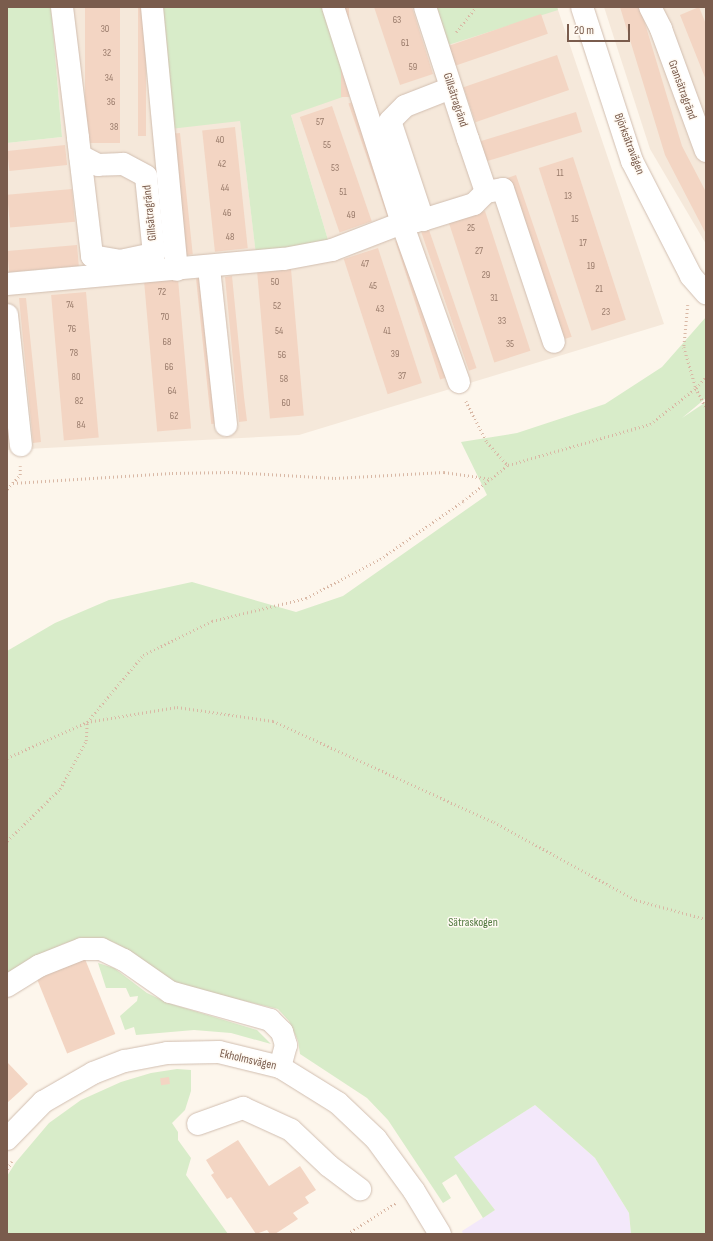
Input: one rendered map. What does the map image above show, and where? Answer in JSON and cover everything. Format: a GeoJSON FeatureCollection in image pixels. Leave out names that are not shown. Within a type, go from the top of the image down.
{"type":"FeatureCollection","features":[{"type":"Feature","properties":{"kind":"street","name":"Gillsätragränd"},"geometry":{"type":"LineString","coordinates":[[62,7],[92,256],[120,261],[154,254],[146,176],[123,164],[98,166],[80,156]]}},
{"type":"Feature","properties":{"kind":"street","name":"Gillsätragränd"},"geometry":{"type":"LineString","coordinates":[[152,7],[177,270]]}},
{"type":"Feature","properties":{"kind":"street"},"geometry":{"type":"LineString","coordinates":[[333,7],[413,222]]}},
{"type":"Feature","properties":{"kind":"street","name":"Gillsätragränd"},"geometry":{"type":"LineString","coordinates":[[425,7],[486,192]]}},
{"type":"Feature","properties":{"kind":"street","name":"Björksätravägen"},"geometry":{"type":"LineString","coordinates":[[582,7],[632,161],[691,276],[706,293]]}},
{"type":"Feature","properties":{"kind":"street","name":"Gransätragränd"},"geometry":{"type":"LineString","coordinates":[[650,7],[661,29],[706,151]]}},
{"type":"Feature","properties":{"kind":"street"},"geometry":{"type":"LineString","coordinates":[[451,88],[405,106],[390,121],[413,222],[459,382]]}},
{"type":"Feature","properties":{"kind":"street"},"geometry":{"type":"LineString","coordinates":[[7,284],[209,268],[332,250],[413,222],[474,204],[486,192],[503,189],[554,342]]}},
{"type":"Feature","properties":{"kind":"street"},"geometry":{"type":"LineString","coordinates":[[209,268],[226,425]]}},
{"type":"Feature","properties":{"kind":"street"},"geometry":{"type":"LineString","coordinates":[[7,315],[21,445]]}},
{"type":"Feature","properties":{"kind":"street"},"geometry":{"type":"LineString","coordinates":[[7,986],[39,966],[82,949],[101,949],[124,960],[170,992],[270,1020],[282,1032],[286,1045],[280,1067]]}},
{"type":"Feature","properties":{"kind":"street","name":"Ekholmsvägen"},"geometry":{"type":"LineString","coordinates":[[7,1139],[44,1102],[94,1073],[125,1061],[167,1053],[219,1052],[280,1067],[311,1084],[358,1120],[414,1191],[440,1234]]}},
{"type":"Feature","properties":{"kind":"street"},"geometry":{"type":"LineString","coordinates":[[198,1124],[243,1108],[291,1130],[329,1166],[360,1189]]}},
{"type":"Feature","properties":{"kind":"path"},"geometry":{"type":"LineString","coordinates":[[440,53],[476,7]]}},
{"type":"Feature","properties":{"kind":"path"},"geometry":{"type":"LineString","coordinates":[[691,276],[684,347],[696,388],[706,408]]}},
{"type":"Feature","properties":{"kind":"path"},"geometry":{"type":"LineString","coordinates":[[7,841],[60,788],[86,741],[87,722],[143,655],[212,621],[306,598],[380,559],[491,480],[508,465],[650,424],[696,388],[706,377]]}},
{"type":"Feature","properties":{"kind":"path"},"geometry":{"type":"LineString","coordinates":[[459,382],[468,407],[487,442],[508,465]]}},
{"type":"Feature","properties":{"kind":"path"},"geometry":{"type":"LineString","coordinates":[[7,489],[20,474],[21,445]]}},
{"type":"Feature","properties":{"kind":"path"},"geometry":{"type":"LineString","coordinates":[[13,483],[172,473],[232,472],[335,478],[444,472],[491,480]]}},
{"type":"Feature","properties":{"kind":"path"},"geometry":{"type":"LineString","coordinates":[[7,758],[87,722],[177,707],[273,721],[494,822],[636,900],[706,919]]}},
{"type":"Feature","properties":{"kind":"path"},"geometry":{"type":"LineString","coordinates":[[347,1234],[414,1191]]}},
{"type":"Feature","properties":{"kind":"shaded area"},"geometry":{"type":"Polygon","coordinates":[[[51,7],[159,7],[240,120],[256,254],[328,240],[291,115],[325,7],[557,7],[664,324],[299,435],[7,450],[7,143],[62,137],[51,7]]]}},
{"type":"Feature","properties":{"kind":"shaded area"},"geometry":{"type":"Polygon","coordinates":[[[604,7],[706,7],[706,244],[650,149],[604,7]]]}},
{"type":"Feature","properties":{"kind":"shaded area"},"geometry":{"type":"Polygon","coordinates":[[[535,1105],[595,1158],[629,1213],[631,1234],[463,1234],[462,1231],[495,1210],[453,1157],[535,1105]]]}},
{"type":"Feature","properties":{"kind":"green space"},"geometry":{"type":"Polygon","coordinates":[[[7,7],[51,7],[62,137],[7,143],[7,7]]]}},
{"type":"Feature","properties":{"kind":"green space"},"geometry":{"type":"Polygon","coordinates":[[[159,7],[325,7],[354,93],[291,115],[328,240],[256,255],[240,121],[170,129],[159,7]]]}},
{"type":"Feature","properties":{"kind":"green space"},"geometry":{"type":"Polygon","coordinates":[[[437,7],[557,7],[558,10],[448,45],[437,7]]]}},
{"type":"Feature","properties":{"kind":"green space","name":"Sätraskogen"},"geometry":{"type":"Polygon","coordinates":[[[706,317],[706,398],[682,418],[706,402],[706,1234],[631,1234],[629,1213],[595,1158],[535,1105],[454,1157],[495,1210],[483,1218],[456,1174],[442,1183],[451,1198],[443,1203],[388,1120],[367,1098],[300,1054],[298,1041],[289,1021],[278,1009],[173,984],[131,952],[113,942],[84,938],[63,944],[7,975],[7,651],[55,623],[109,600],[192,582],[296,612],[343,596],[487,495],[461,442],[517,433],[605,404],[662,367],[706,317]]]}},
{"type":"Feature","properties":{"kind":"green space"},"geometry":{"type":"Polygon","coordinates":[[[98,963],[114,968],[147,993],[168,1003],[257,1030],[271,1044],[231,1033],[194,1030],[136,1035],[134,1027],[125,1030],[120,1016],[137,1001],[138,996],[130,997],[126,988],[106,988],[98,963]]]}},
{"type":"Feature","properties":{"kind":"green space"},"geometry":{"type":"Polygon","coordinates":[[[177,1069],[191,1070],[191,1091],[185,1110],[172,1123],[178,1132],[178,1140],[191,1158],[186,1175],[228,1234],[7,1234],[7,1176],[16,1162],[49,1123],[81,1100],[121,1082],[151,1073],[177,1069]]]}},
{"type":"Feature","properties":{"kind":"building"},"geometry":{"type":"Polygon","coordinates":[[[85,7],[120,7],[120,143],[85,143],[85,7]]]}},
{"type":"Feature","properties":{"kind":"building"},"geometry":{"type":"Polygon","coordinates":[[[138,7],[146,7],[146,136],[138,136],[138,7]]]}},
{"type":"Feature","properties":{"kind":"building"},"geometry":{"type":"Polygon","coordinates":[[[341,7],[349,7],[349,97],[341,97],[341,7]]]}},
{"type":"Feature","properties":{"kind":"building"},"geometry":{"type":"Polygon","coordinates":[[[374,7],[412,7],[433,74],[400,85],[374,7]]]}},
{"type":"Feature","properties":{"kind":"building"},"geometry":{"type":"Polygon","coordinates":[[[620,7],[640,7],[682,146],[706,192],[706,234],[665,155],[620,7]]]}},
{"type":"Feature","properties":{"kind":"building"},"geometry":{"type":"Polygon","coordinates":[[[699,7],[706,24],[706,80],[680,15],[699,7]]]}},
{"type":"Feature","properties":{"kind":"building"},"geometry":{"type":"Polygon","coordinates":[[[541,14],[548,34],[455,66],[448,46],[541,14]]]}},
{"type":"Feature","properties":{"kind":"building"},"geometry":{"type":"Polygon","coordinates":[[[557,55],[569,90],[475,122],[463,87],[557,55]]]}},
{"type":"Feature","properties":{"kind":"building"},"geometry":{"type":"Polygon","coordinates":[[[356,101],[395,214],[388,217],[348,104],[356,101]]]}},
{"type":"Feature","properties":{"kind":"building"},"geometry":{"type":"Polygon","coordinates":[[[332,106],[372,221],[340,232],[300,117],[332,106]]]}},
{"type":"Feature","properties":{"kind":"building"},"geometry":{"type":"Polygon","coordinates":[[[576,112],[582,132],[487,161],[480,141],[576,112]]]}},
{"type":"Feature","properties":{"kind":"building"},"geometry":{"type":"Polygon","coordinates":[[[235,127],[248,248],[215,252],[202,130],[235,127]]]}},
{"type":"Feature","properties":{"kind":"building"},"geometry":{"type":"Polygon","coordinates":[[[180,133],[193,254],[185,255],[172,134],[180,133]]]}},
{"type":"Feature","properties":{"kind":"building"},"geometry":{"type":"Polygon","coordinates":[[[65,145],[67,165],[9,171],[7,151],[65,145]]]}},
{"type":"Feature","properties":{"kind":"building"},"geometry":{"type":"Polygon","coordinates":[[[573,157],[626,320],[592,331],[539,168],[573,157]]]}},
{"type":"Feature","properties":{"kind":"building"},"geometry":{"type":"Polygon","coordinates":[[[516,175],[572,337],[563,340],[507,178],[516,175]]]}},
{"type":"Feature","properties":{"kind":"building"},"geometry":{"type":"Polygon","coordinates":[[[72,189],[75,222],[10,228],[7,195],[72,189]]]}},
{"type":"Feature","properties":{"kind":"building"},"geometry":{"type":"Polygon","coordinates":[[[485,211],[530,351],[494,363],[449,223],[485,211]]]}},
{"type":"Feature","properties":{"kind":"building"},"geometry":{"type":"Polygon","coordinates":[[[429,230],[477,368],[469,371],[421,233],[429,230]]]}},
{"type":"Feature","properties":{"kind":"building"},"geometry":{"type":"Polygon","coordinates":[[[403,239],[448,377],[440,379],[395,241],[403,239]]]}},
{"type":"Feature","properties":{"kind":"building"},"geometry":{"type":"Polygon","coordinates":[[[77,245],[79,266],[9,272],[7,251],[77,245]]]}},
{"type":"Feature","properties":{"kind":"building"},"geometry":{"type":"Polygon","coordinates":[[[378,248],[422,383],[388,394],[344,259],[378,248]]]}},
{"type":"Feature","properties":{"kind":"building"},"geometry":{"type":"Polygon","coordinates":[[[291,269],[304,415],[270,418],[257,272],[291,269]]]}},
{"type":"Feature","properties":{"kind":"building"},"geometry":{"type":"Polygon","coordinates":[[[232,276],[247,421],[239,422],[225,277],[232,276]]]}},
{"type":"Feature","properties":{"kind":"building"},"geometry":{"type":"Polygon","coordinates":[[[204,278],[219,423],[211,424],[196,279],[204,278]]]}},
{"type":"Feature","properties":{"kind":"building"},"geometry":{"type":"Polygon","coordinates":[[[178,279],[191,428],[157,431],[144,282],[178,279]]]}},
{"type":"Feature","properties":{"kind":"building"},"geometry":{"type":"Polygon","coordinates":[[[86,292],[99,437],[64,440],[51,295],[86,292]]]}},
{"type":"Feature","properties":{"kind":"building"},"geometry":{"type":"Polygon","coordinates":[[[19,298],[26,298],[41,442],[33,443],[19,298]]]}},
{"type":"Feature","properties":{"kind":"building"},"geometry":{"type":"Polygon","coordinates":[[[85,959],[115,1034],[67,1054],[37,978],[85,959]]]}},
{"type":"Feature","properties":{"kind":"building"},"geometry":{"type":"Polygon","coordinates":[[[7,1062],[28,1084],[7,1103],[7,1062]]]}},
{"type":"Feature","properties":{"kind":"building"},"geometry":{"type":"Polygon","coordinates":[[[169,1077],[170,1084],[161,1085],[160,1078],[169,1077]]]}},
{"type":"Feature","properties":{"kind":"building"},"geometry":{"type":"Polygon","coordinates":[[[238,1140],[269,1186],[300,1166],[316,1190],[305,1197],[309,1203],[293,1213],[298,1219],[275,1234],[270,1234],[267,1230],[256,1234],[231,1197],[227,1199],[211,1175],[214,1173],[206,1160],[238,1140]]]}}]}
